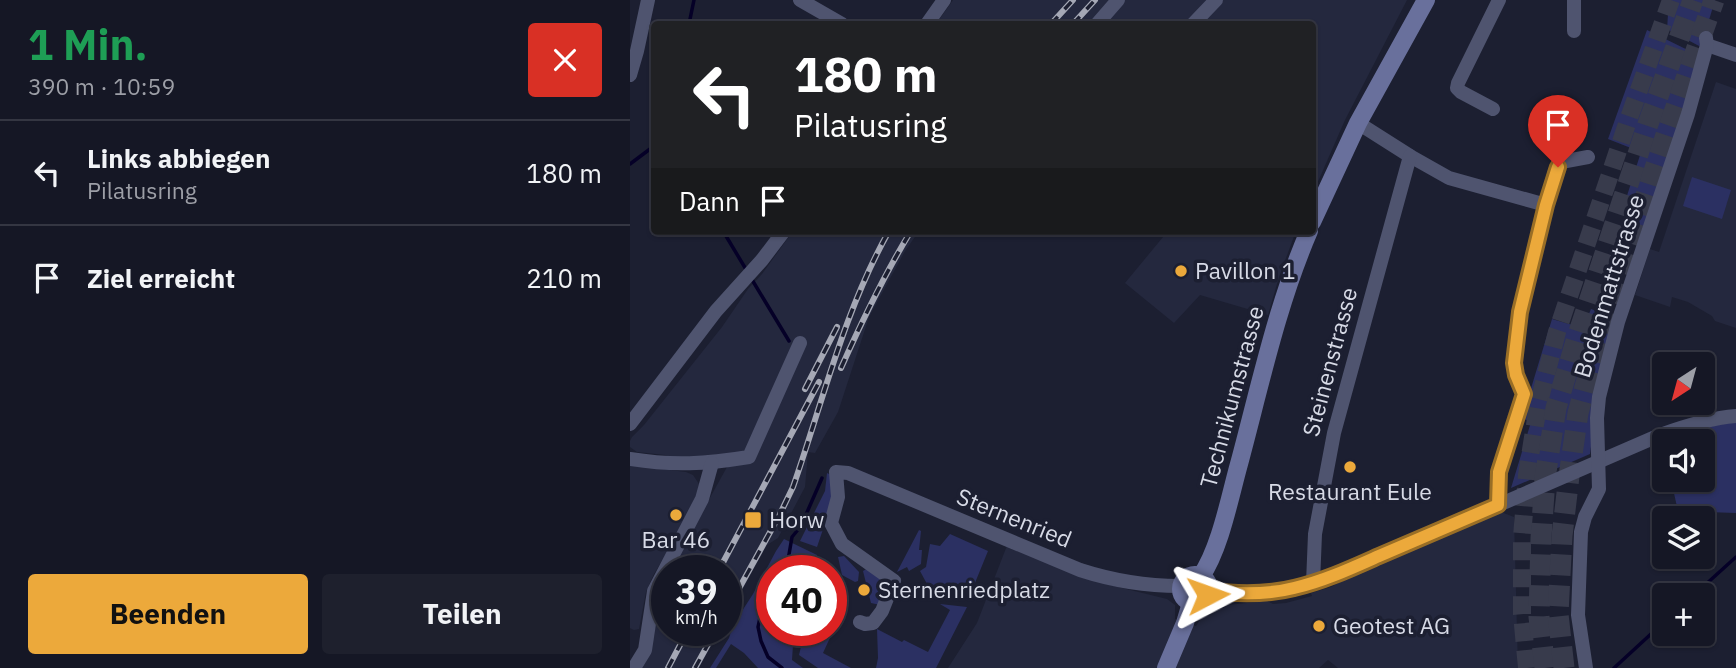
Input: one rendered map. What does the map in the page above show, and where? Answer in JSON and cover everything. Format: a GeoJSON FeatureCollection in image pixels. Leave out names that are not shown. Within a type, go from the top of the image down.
{"type":"FeatureCollection","features":[{"type":"Feature","properties":{"kind":"street"},"geometry":{"type":"LineString","coordinates":[[630,75],[648,0]]}},
{"type":"Feature","properties":{"kind":"street"},"geometry":{"type":"LineString","coordinates":[[800,0],[837,21]]}},
{"type":"Feature","properties":{"kind":"street"},"geometry":{"type":"LineString","coordinates":[[929,21],[944,0]]}},
{"type":"Feature","properties":{"kind":"street"},"geometry":{"type":"LineString","coordinates":[[1100,21],[1118,0]]}},
{"type":"Feature","properties":{"kind":"street"},"geometry":{"type":"LineString","coordinates":[[1196,21],[1216,0]]}},
{"type":"Feature","properties":{"kind":"street"},"geometry":{"type":"LineString","coordinates":[[1316,213],[1358,123],[1426,0]]}},
{"type":"Feature","properties":{"kind":"street"},"geometry":{"type":"LineString","coordinates":[[1493,109],[1457,88],[1499,0]]}},
{"type":"Feature","properties":{"kind":"street"},"geometry":{"type":"LineString","coordinates":[[1574,0],[1574,31]]}},
{"type":"Feature","properties":{"kind":"street","name":"Bodenmattstrasse"},"geometry":{"type":"LineString","coordinates":[[1586,668],[1578,615],[1581,532],[1585,517],[1598,495],[1597,418],[1618,322],[1688,114],[1707,41],[1736,55]]}},
{"type":"Feature","properties":{"kind":"street"},"geometry":{"type":"LineString","coordinates":[[1358,123],[1449,178],[1546,205]]}},
{"type":"Feature","properties":{"kind":"street","name":"Steinenstrasse"},"geometry":{"type":"LineString","coordinates":[[1313,583],[1315,534],[1334,433],[1410,156]]}},
{"type":"Feature","properties":{"kind":"street"},"geometry":{"type":"LineString","coordinates":[[1498,505],[1499,472],[1524,394],[1514,363],[1520,312],[1546,205],[1555,171],[1561,162],[1588,157]]}},
{"type":"Feature","properties":{"kind":"street"},"geometry":{"type":"LineString","coordinates":[[630,424],[716,311],[781,235]]}},
{"type":"Feature","properties":{"kind":"street","name":"Technikumstrasse"},"geometry":{"type":"LineString","coordinates":[[1205,583],[1282,306],[1307,235]]}},
{"type":"Feature","properties":{"kind":"street"},"geometry":{"type":"LineString","coordinates":[[630,458],[679,464],[712,463],[749,457],[800,343]]}},
{"type":"Feature","properties":{"kind":"street"},"geometry":{"type":"LineString","coordinates":[[1205,583],[1205,599],[1201,602],[1191,603],[1180,591],[1182,582],[1192,574],[1229,593],[1269,592],[1313,583],[1683,427],[1736,415]]}},
{"type":"Feature","properties":{"kind":"street"},"geometry":{"type":"LineString","coordinates":[[634,668],[645,650],[654,591],[702,499],[712,463]]}},
{"type":"Feature","properties":{"kind":"street","name":"Sternenried"},"geometry":{"type":"LineString","coordinates":[[860,622],[873,623],[882,611],[894,581],[842,544],[831,523],[838,496],[836,472],[849,473],[1101,577],[1139,585],[1180,586]]}},
{"type":"Feature","properties":{"kind":"street"},"geometry":{"type":"LineString","coordinates":[[1166,668],[1191,603]]}},
{"type":"Feature","properties":{"kind":"shaded area"},"geometry":{"type":"Polygon","coordinates":[[[953,0],[1407,0],[1345,120],[1316,186],[1316,21],[938,21],[953,0]]]}},
{"type":"Feature","properties":{"kind":"shaded area"},"geometry":{"type":"Polygon","coordinates":[[[1669,0],[1715,0],[1701,47],[1667,29],[1669,0]]]}},
{"type":"Feature","properties":{"kind":"shaded area"},"geometry":{"type":"Polygon","coordinates":[[[1647,30],[1700,56],[1641,246],[1620,239],[1631,208],[1624,205],[1641,152],[1608,139],[1647,30]]]}},
{"type":"Feature","properties":{"kind":"shaded area"},"geometry":{"type":"Polygon","coordinates":[[[1716,82],[1736,89],[1736,328],[1715,321],[1712,316],[1688,302],[1672,297],[1670,307],[1635,295],[1650,249],[1659,252],[1716,82]]]}},
{"type":"Feature","properties":{"kind":"shaded area"},"geometry":{"type":"Polygon","coordinates":[[[1692,177],[1731,190],[1722,219],[1683,206],[1692,177]]]}},
{"type":"Feature","properties":{"kind":"shaded area"},"geometry":{"type":"Polygon","coordinates":[[[790,235],[916,235],[869,317],[838,412],[815,453],[808,452],[805,487],[778,538],[767,545],[761,555],[756,555],[756,565],[742,590],[742,555],[678,555],[727,467],[741,456],[684,462],[665,455],[637,452],[630,447],[630,441],[722,327],[790,235]]]}},
{"type":"Feature","properties":{"kind":"shaded area"},"geometry":{"type":"Polygon","coordinates":[[[1165,235],[1295,235],[1268,315],[1200,295],[1174,323],[1125,283],[1165,235]]]}},
{"type":"Feature","properties":{"kind":"shaded area"},"geometry":{"type":"Polygon","coordinates":[[[1591,309],[1615,318],[1590,454],[1511,488],[1531,422],[1522,418],[1552,319],[1583,328],[1591,309]]]}},
{"type":"Feature","properties":{"kind":"shaded area"},"geometry":{"type":"Polygon","coordinates":[[[1736,423],[1736,513],[1715,512],[1715,506],[1677,506],[1674,492],[1715,492],[1715,429],[1699,429],[1736,423]]]}},
{"type":"Feature","properties":{"kind":"shaded area"},"geometry":{"type":"Polygon","coordinates":[[[630,465],[686,472],[693,475],[699,484],[689,516],[665,555],[651,555],[651,581],[646,592],[639,629],[630,628],[630,465]]]}},
{"type":"Feature","properties":{"kind":"shaded area"},"geometry":{"type":"Polygon","coordinates":[[[827,473],[831,475],[834,497],[817,547],[800,541],[825,491],[827,473]]]}},
{"type":"Feature","properties":{"kind":"shaded area"},"geometry":{"type":"Polygon","coordinates":[[[1501,512],[1514,517],[1518,668],[1338,668],[1328,660],[1319,668],[948,668],[977,623],[1008,543],[1106,584],[1167,599],[1175,605],[1175,619],[1196,626],[1204,613],[1217,606],[1267,601],[1273,604],[1286,603],[1312,596],[1311,593],[1331,587],[1437,537],[1501,512]]]}},
{"type":"Feature","properties":{"kind":"shaded area"},"geometry":{"type":"Polygon","coordinates":[[[919,530],[921,564],[909,571],[907,567],[897,572],[919,530]]]}},
{"type":"Feature","properties":{"kind":"shaded area"},"geometry":{"type":"Polygon","coordinates":[[[950,534],[988,551],[968,600],[934,597],[920,571],[926,567],[930,544],[940,546],[950,534]]]}},
{"type":"Feature","properties":{"kind":"shaded area"},"geometry":{"type":"Polygon","coordinates":[[[784,539],[817,555],[774,555],[784,539]]]}},
{"type":"Feature","properties":{"kind":"shaded area"},"geometry":{"type":"Polygon","coordinates":[[[847,559],[859,572],[858,581],[847,578],[847,559]]]}},
{"type":"Feature","properties":{"kind":"shaded area"},"geometry":{"type":"Polygon","coordinates":[[[868,568],[885,583],[880,605],[871,603],[863,571],[868,568]]]}},
{"type":"Feature","properties":{"kind":"shaded area"},"geometry":{"type":"Polygon","coordinates":[[[756,588],[756,646],[793,646],[792,660],[803,668],[758,668],[734,646],[742,646],[742,611],[756,588]]]}},
{"type":"Feature","properties":{"kind":"shaded area"},"geometry":{"type":"Polygon","coordinates":[[[940,604],[967,607],[936,668],[876,668],[877,629],[928,652],[950,610],[940,604]]]}},
{"type":"Feature","properties":{"kind":"shaded area"},"geometry":{"type":"Polygon","coordinates":[[[651,643],[651,646],[711,646],[699,668],[639,668],[651,643]]]}},
{"type":"Feature","properties":{"kind":"shaded area"},"geometry":{"type":"Polygon","coordinates":[[[724,646],[730,646],[716,668],[710,668],[724,646]]]}},
{"type":"Feature","properties":{"kind":"shaded area"},"geometry":{"type":"Polygon","coordinates":[[[801,646],[826,646],[823,653],[851,668],[818,668],[799,655],[801,646]]]}},
{"type":"Feature","properties":{"kind":"waterway"},"geometry":{"type":"LineString","coordinates":[[690,21],[694,0]]}},
{"type":"Feature","properties":{"kind":"waterway"},"geometry":{"type":"LineString","coordinates":[[630,164],[651,148]]}},
{"type":"Feature","properties":{"kind":"waterway"},"geometry":{"type":"LineString","coordinates":[[725,235],[747,271]]}},
{"type":"Feature","properties":{"kind":"waterway"},"geometry":{"type":"LineString","coordinates":[[751,278],[789,341]]}},
{"type":"Feature","properties":{"kind":"waterway"},"geometry":{"type":"LineString","coordinates":[[789,555],[792,537],[801,526],[822,478]]}},
{"type":"Feature","properties":{"kind":"waterway"},"geometry":{"type":"LineString","coordinates":[[1707,583],[1736,557]]}},
{"type":"Feature","properties":{"kind":"waterway"},"geometry":{"type":"LineString","coordinates":[[1614,668],[1652,633]]}},
{"type":"Feature","properties":{"kind":"waterway"},"geometry":{"type":"LineString","coordinates":[[763,646],[768,657],[782,668]]}},
{"type":"Feature","properties":{"kind":"tunnel"},"geometry":{"type":"LineString","coordinates":[[1527,668],[1522,614],[1522,537],[1527,475],[1538,406],[1557,332],[1671,0]]}},
{"type":"Feature","properties":{"kind":"tunnel"},"geometry":{"type":"LineString","coordinates":[[1545,668],[1539,617],[1541,538],[1545,478],[1556,408],[1648,124],[1693,0]]}},
{"type":"Feature","properties":{"kind":"tunnel"},"geometry":{"type":"LineString","coordinates":[[1564,668],[1558,614],[1562,536],[1578,413],[1596,346],[1714,0]]}},
{"type":"Feature","properties":{"kind":"railway"},"geometry":{"type":"LineString","coordinates":[[1054,21],[1073,0]]}},
{"type":"Feature","properties":{"kind":"railway"},"geometry":{"type":"LineString","coordinates":[[1076,21],[1095,0]]}},
{"type":"Feature","properties":{"kind":"railway"},"geometry":{"type":"LineString","coordinates":[[742,583],[793,487],[847,324],[887,235]]}},
{"type":"Feature","properties":{"kind":"railway"},"geometry":{"type":"LineString","coordinates":[[841,368],[874,298],[909,235]]}},
{"type":"Feature","properties":{"kind":"railway"},"geometry":{"type":"LineString","coordinates":[[805,389],[837,327]]}},
{"type":"Feature","properties":{"kind":"railway"},"geometry":{"type":"LineString","coordinates":[[727,555],[819,382]]}},
{"type":"Feature","properties":{"kind":"railway"},"geometry":{"type":"LineString","coordinates":[[668,668],[680,646]]}},
{"type":"Feature","properties":{"kind":"railway"},"geometry":{"type":"LineString","coordinates":[[695,668],[707,646]]}},
{"type":"Feature","properties":{"kind":"place","name":"Pavillon 1"},"geometry":{"type":"Point","coordinates":[1181,271]}},
{"type":"Feature","properties":{"kind":"place","name":"Restaurant Eule"},"geometry":{"type":"Point","coordinates":[1350,467]}},
{"type":"Feature","properties":{"kind":"place","name":"Bar 46"},"geometry":{"type":"Point","coordinates":[676,515]}},
{"type":"Feature","properties":{"kind":"place","name":"Horw"},"geometry":{"type":"Point","coordinates":[753,520]}},
{"type":"Feature","properties":{"kind":"place","name":"Sternenriedplatz"},"geometry":{"type":"Point","coordinates":[864,590]}},
{"type":"Feature","properties":{"kind":"place","name":"Geotest AG"},"geometry":{"type":"Point","coordinates":[1319,626]}},
{"type":"Feature","properties":{"kind":"route"},"geometry":{"type":"LineString","coordinates":[[1208,595],[1209,591],[1269,592],[1313,583],[1498,505],[1499,472],[1524,394],[1514,363],[1520,312],[1558,167]]}}]}
